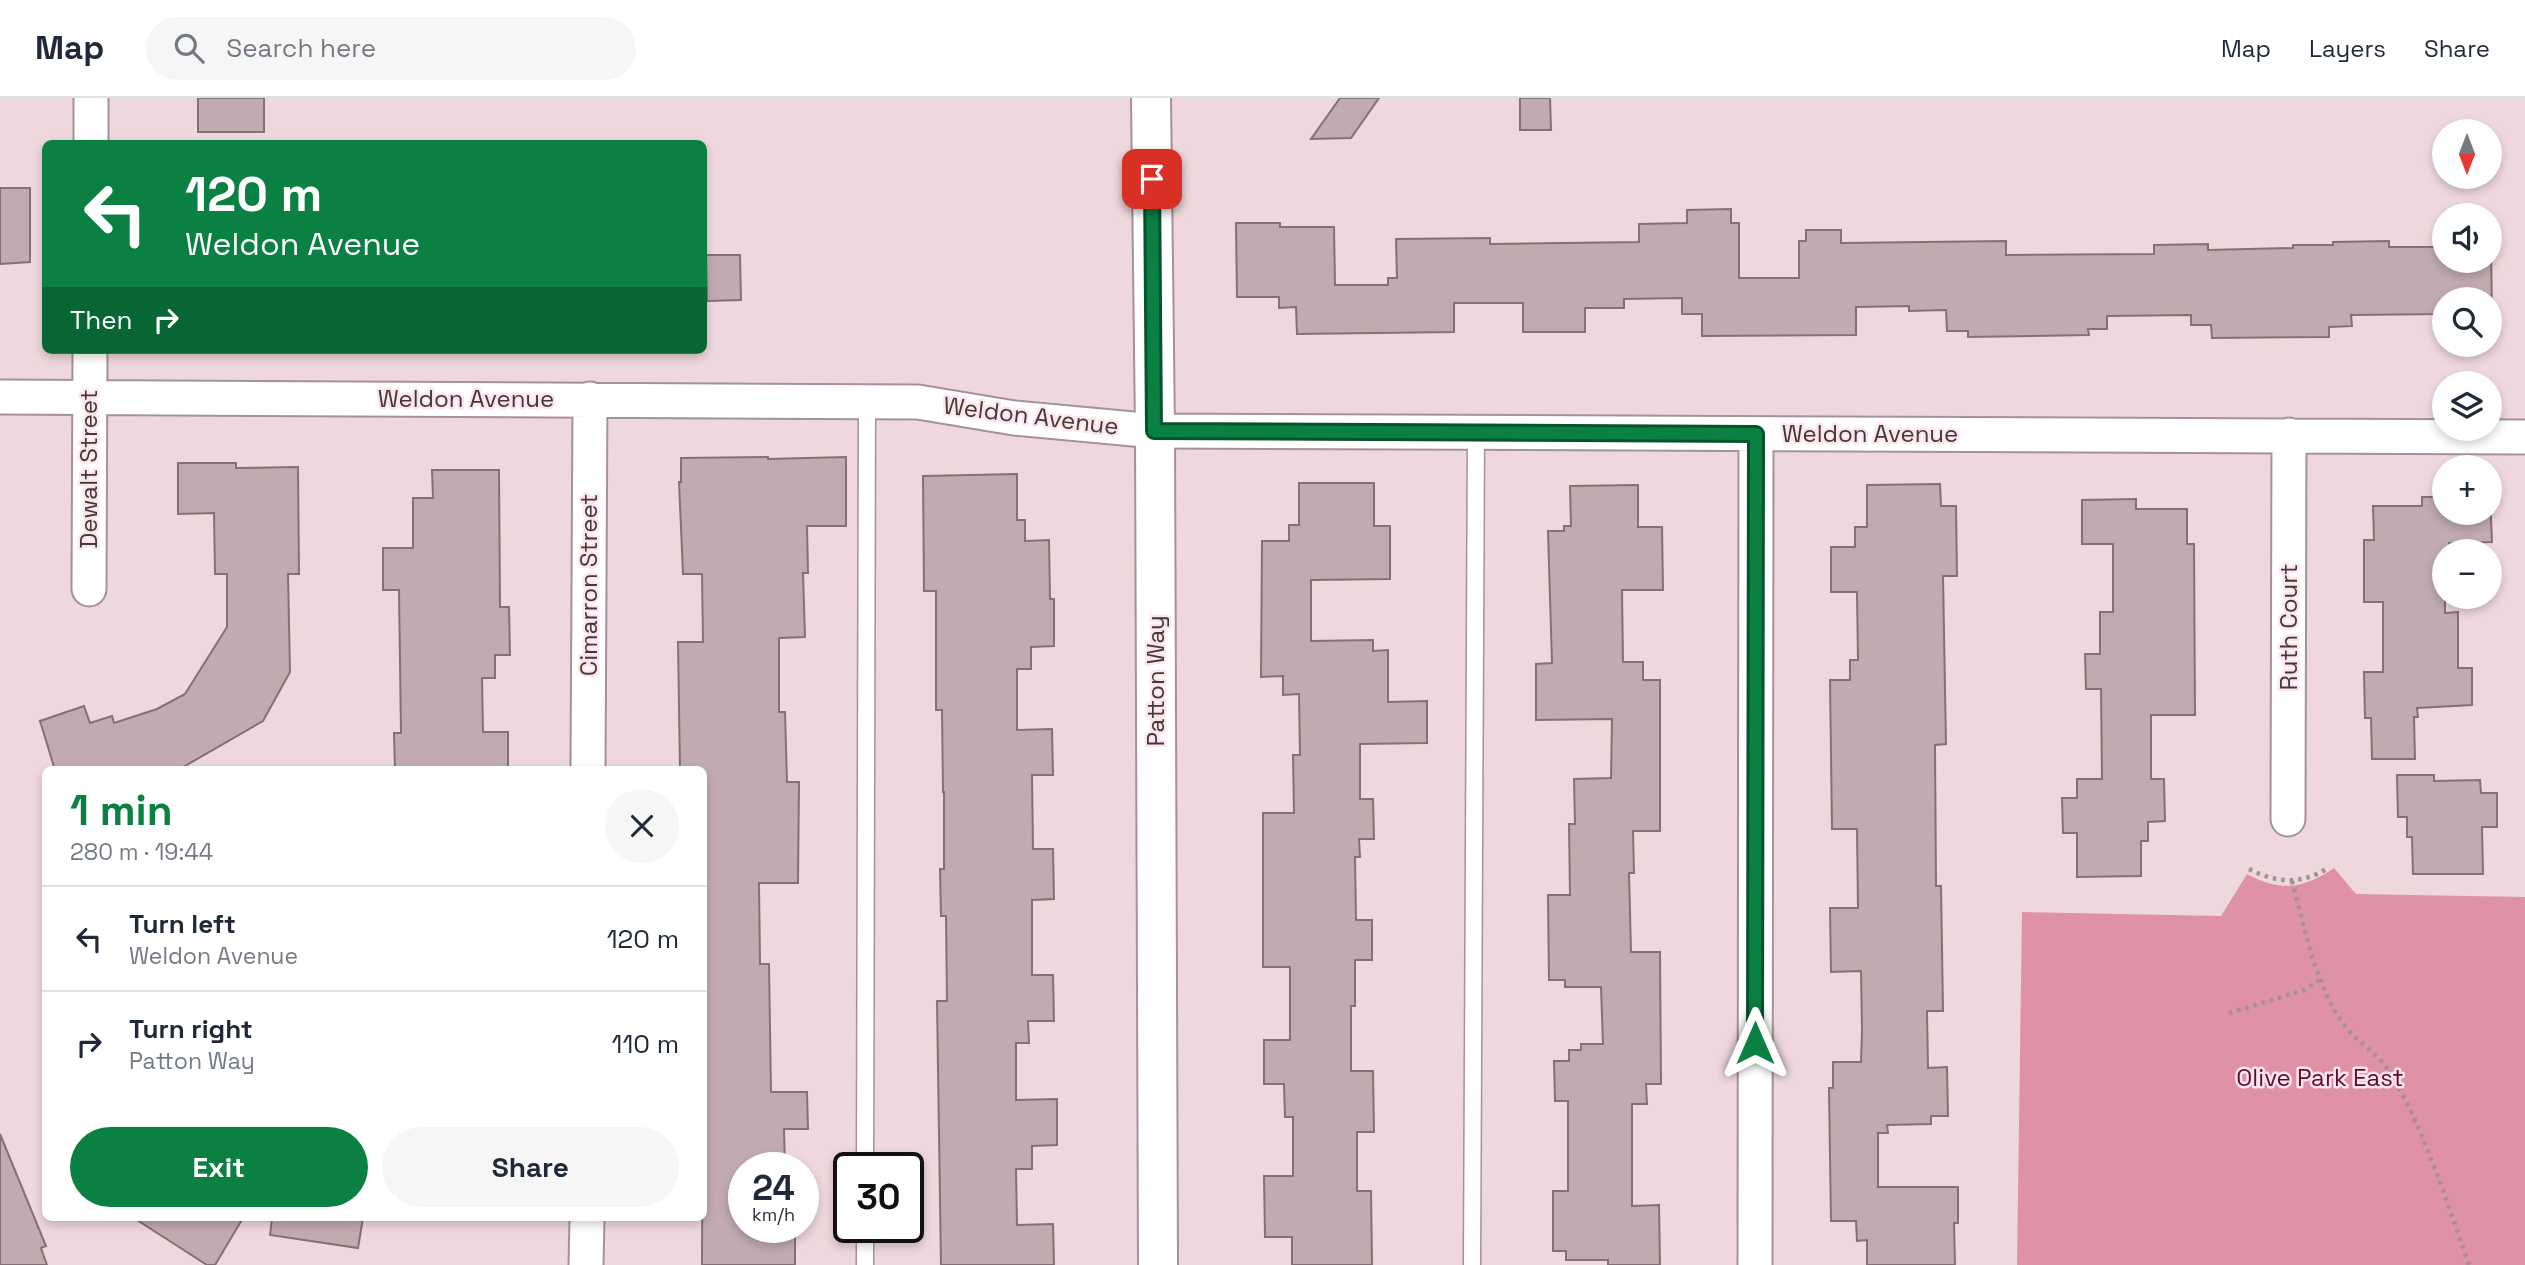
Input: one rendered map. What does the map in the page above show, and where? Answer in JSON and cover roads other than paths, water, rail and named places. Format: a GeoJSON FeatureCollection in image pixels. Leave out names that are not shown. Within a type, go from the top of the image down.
{"type":"FeatureCollection","features":[{"type":"Feature","properties":{"kind":"street"},"geometry":{"type":"LineString","coordinates":[[91,98],[91,140]]}},
{"type":"Feature","properties":{"kind":"street","name":"Patton Way"},"geometry":{"type":"LineString","coordinates":[[1151,98],[1158,1265]]}},
{"type":"Feature","properties":{"kind":"street","name":"Dewalt Street"},"geometry":{"type":"LineString","coordinates":[[89,589],[90,354]]}},
{"type":"Feature","properties":{"kind":"street","name":"Weldon Avenue"},"geometry":{"type":"LineString","coordinates":[[0,397],[918,402],[1014,418],[1154,431],[2525,437]]}},
{"type":"Feature","properties":{"kind":"street","name":"Cimarron Street"},"geometry":{"type":"LineString","coordinates":[[588,766],[590,399]]}},
{"type":"Feature","properties":{"kind":"street"},"geometry":{"type":"LineString","coordinates":[[1755,1265],[1756,434]]}},
{"type":"Feature","properties":{"kind":"street","name":"Ruth Court"},"geometry":{"type":"LineString","coordinates":[[2288,819],[2289,435]]}},
{"type":"Feature","properties":{"kind":"street"},"geometry":{"type":"LineString","coordinates":[[586,1265],[587,1221]]}},
{"type":"Feature","properties":{"kind":"lane"},"geometry":{"type":"LineString","coordinates":[[865,1152],[867,401]]}},
{"type":"Feature","properties":{"kind":"lane"},"geometry":{"type":"LineString","coordinates":[[1472,1265],[1476,433]]}},
{"type":"Feature","properties":{"kind":"lane"},"geometry":{"type":"LineString","coordinates":[[865,1243],[865,1265]]}},
{"type":"Feature","properties":{"kind":"park label","name":"Olive Park East"},"geometry":{"type":"Point","coordinates":[2320,1078]}}]}
